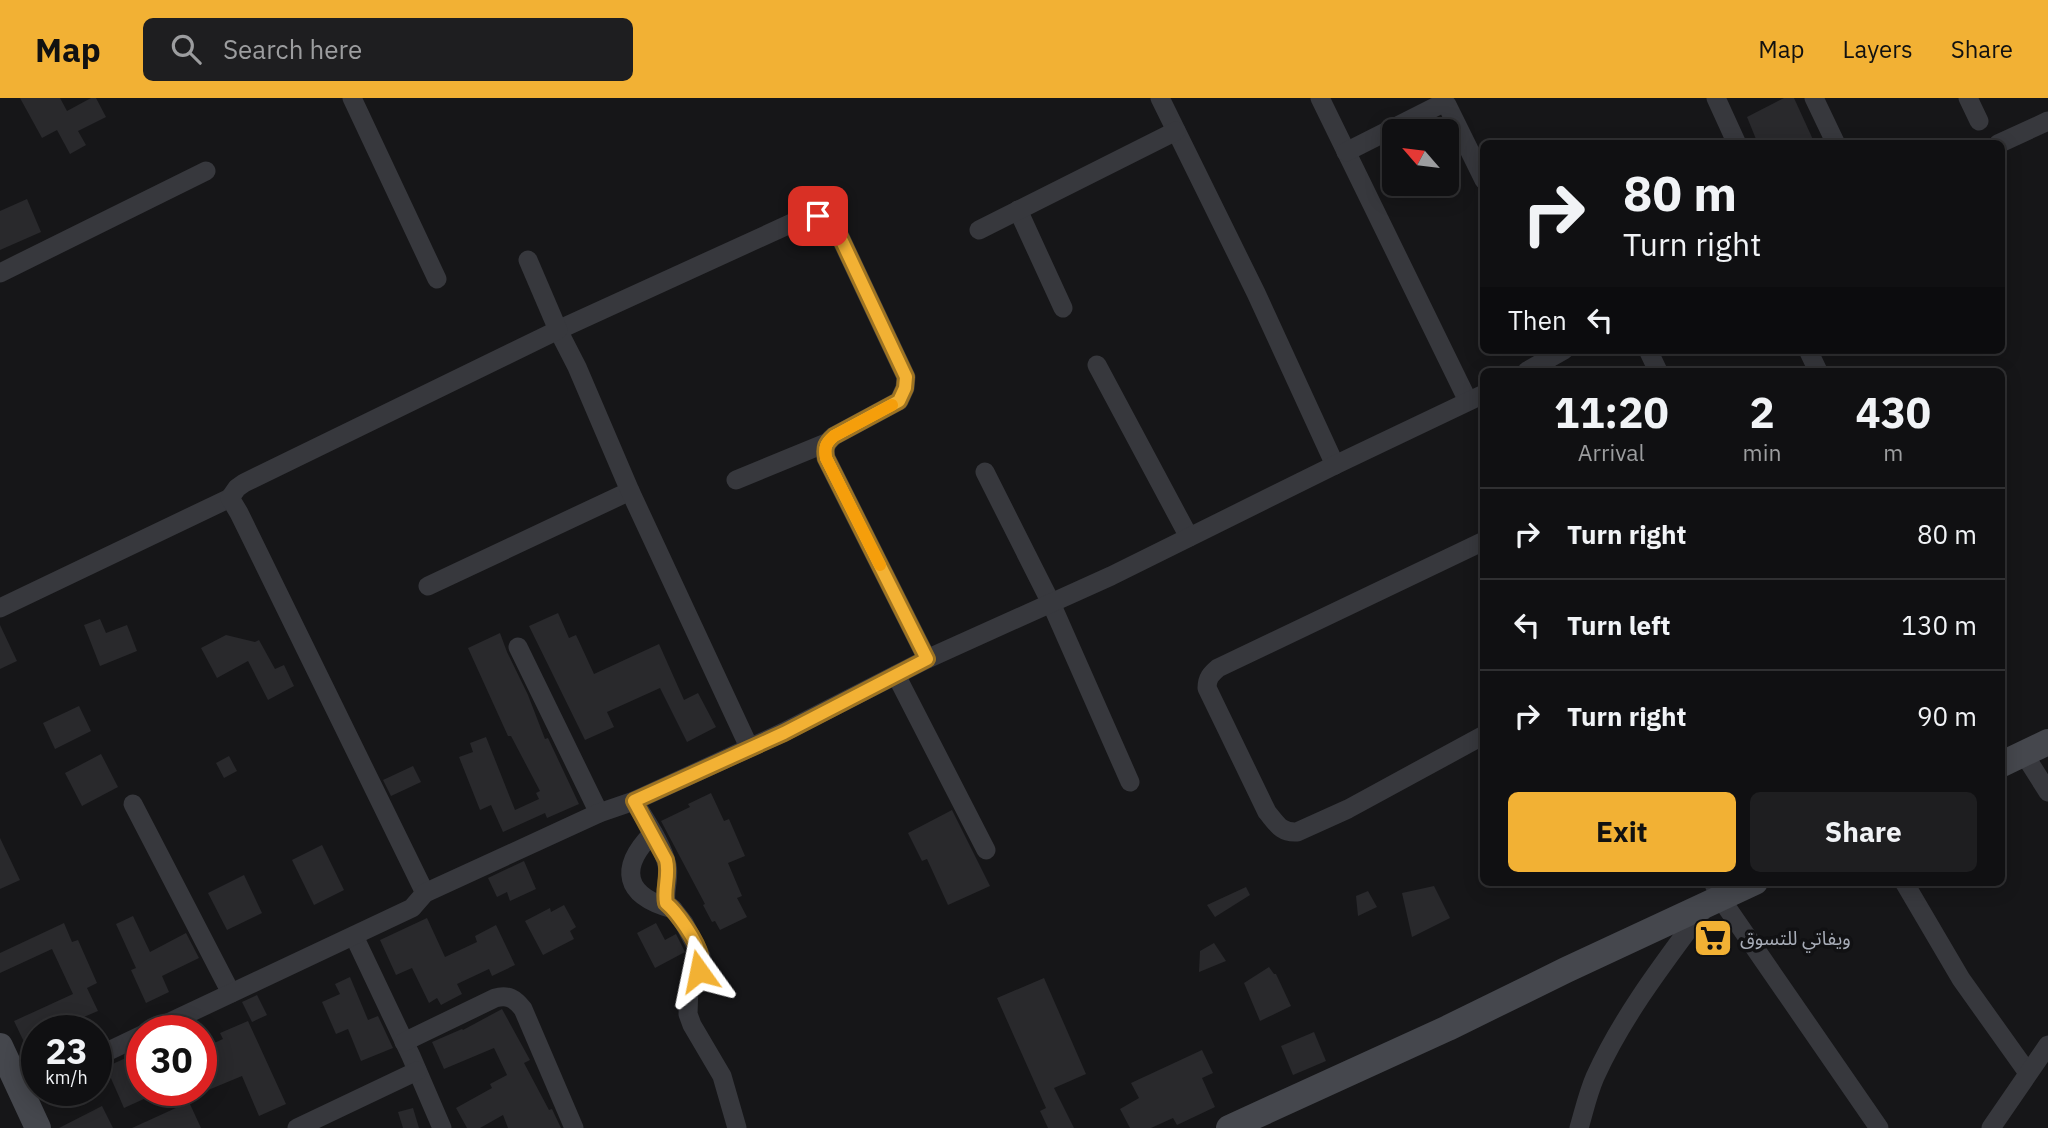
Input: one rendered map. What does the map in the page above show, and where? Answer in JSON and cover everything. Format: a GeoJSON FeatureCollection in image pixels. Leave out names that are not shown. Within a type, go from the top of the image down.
{"type":"FeatureCollection","features":[{"type":"Feature","properties":{"kind":"street"},"geometry":{"type":"LineString","coordinates":[[352,98],[437,279]]}},
{"type":"Feature","properties":{"kind":"street"},"geometry":{"type":"LineString","coordinates":[[1160,98],[1256,293],[1335,465]]}},
{"type":"Feature","properties":{"kind":"street"},"geometry":{"type":"LineString","coordinates":[[185,1015],[412,908],[425,893],[599,813],[634,801],[784,733],[927,659],[1051,603],[1335,465],[1479,400],[1346,152],[1320,98]]}},
{"type":"Feature","properties":{"kind":"street"},"geometry":{"type":"LineString","coordinates":[[1716,98],[1735,140]]}},
{"type":"Feature","properties":{"kind":"street"},"geometry":{"type":"LineString","coordinates":[[1814,98],[1834,140]]}},
{"type":"Feature","properties":{"kind":"street"},"geometry":{"type":"LineString","coordinates":[[1968,98],[1979,121]]}},
{"type":"Feature","properties":{"kind":"street"},"geometry":{"type":"LineString","coordinates":[[1346,152],[1443,103],[1447,105],[1480,172]]}},
{"type":"Feature","properties":{"kind":"street"},"geometry":{"type":"LineString","coordinates":[[2005,141],[2048,121]]}},
{"type":"Feature","properties":{"kind":"street"},"geometry":{"type":"LineString","coordinates":[[979,230],[1176,131]]}},
{"type":"Feature","properties":{"kind":"street"},"geometry":{"type":"LineString","coordinates":[[0,273],[206,171]]}},
{"type":"Feature","properties":{"kind":"street"},"geometry":{"type":"LineString","coordinates":[[1018,210],[1063,308]]}},
{"type":"Feature","properties":{"kind":"street"},"geometry":{"type":"LineString","coordinates":[[0,608],[230,498],[244,483],[558,330],[803,218],[826,218],[834,224],[906,377],[905,388],[899,401],[826,443],[736,480]]}},
{"type":"Feature","properties":{"kind":"street"},"geometry":{"type":"LineString","coordinates":[[528,260],[630,491],[749,747]]}},
{"type":"Feature","properties":{"kind":"street"},"geometry":{"type":"LineString","coordinates":[[1532,368],[1557,354]]}},
{"type":"Feature","properties":{"kind":"street"},"geometry":{"type":"LineString","coordinates":[[1097,365],[1189,537]]}},
{"type":"Feature","properties":{"kind":"street"},"geometry":{"type":"LineString","coordinates":[[826,443],[826,458],[927,659]]}},
{"type":"Feature","properties":{"kind":"street"},"geometry":{"type":"LineString","coordinates":[[985,472],[1051,603],[1130,782]]}},
{"type":"Feature","properties":{"kind":"street"},"geometry":{"type":"LineString","coordinates":[[428,586],[630,491]]}},
{"type":"Feature","properties":{"kind":"street"},"geometry":{"type":"LineString","coordinates":[[230,498],[240,513],[425,893]]}},
{"type":"Feature","properties":{"kind":"street"},"geometry":{"type":"LineString","coordinates":[[1480,543],[1218,668],[1211,674],[1206,688],[1268,812],[1280,829],[1288,833],[1297,832],[1348,809],[1480,737]]}},
{"type":"Feature","properties":{"kind":"street"},"geometry":{"type":"LineString","coordinates":[[519,647],[599,813]]}},
{"type":"Feature","properties":{"kind":"street"},"geometry":{"type":"LineString","coordinates":[[897,675],[986,850]]}},
{"type":"Feature","properties":{"kind":"street"},"geometry":{"type":"LineString","coordinates":[[2048,742],[2013,759],[2048,792]]}},
{"type":"Feature","properties":{"kind":"street"},"geometry":{"type":"LineString","coordinates":[[634,801],[653,833],[668,867],[664,894],[666,903],[684,923],[701,956],[699,971],[689,986],[688,1014],[722,1076],[737,1128]]}},
{"type":"Feature","properties":{"kind":"street"},"geometry":{"type":"LineString","coordinates":[[133,804],[231,993]]}},
{"type":"Feature","properties":{"kind":"street"},"geometry":{"type":"LineString","coordinates":[[653,833],[640,846],[631,862],[632,882],[653,904],[673,909]]}},
{"type":"Feature","properties":{"kind":"street"},"geometry":{"type":"LineString","coordinates":[[1229,1128],[1448,1028],[1714,895],[1742,886]]}},
{"type":"Feature","properties":{"kind":"street"},"geometry":{"type":"LineString","coordinates":[[1906,886],[1961,979],[2028,1073]]}},
{"type":"Feature","properties":{"kind":"street"},"geometry":{"type":"LineString","coordinates":[[1579,1128],[1594,1080],[1619,1031],[1649,983],[1714,895]]}},
{"type":"Feature","properties":{"kind":"street"},"geometry":{"type":"LineString","coordinates":[[1714,895],[1879,1128]]}},
{"type":"Feature","properties":{"kind":"street"},"geometry":{"type":"LineString","coordinates":[[354,936],[442,1128]]}},
{"type":"Feature","properties":{"kind":"street"},"geometry":{"type":"LineString","coordinates":[[404,1042],[495,998],[503,996],[515,1000],[523,1009],[574,1128]]}},
{"type":"Feature","properties":{"kind":"street"},"geometry":{"type":"LineString","coordinates":[[1991,1128],[2048,1045]]}},
{"type":"Feature","properties":{"kind":"street"},"geometry":{"type":"LineString","coordinates":[[0,1046],[21,1076]]}},
{"type":"Feature","properties":{"kind":"street"},"geometry":{"type":"LineString","coordinates":[[297,1128],[417,1071]]}},
{"type":"Feature","properties":{"kind":"street"},"geometry":{"type":"LineString","coordinates":[[33,1106],[38,1128]]}},
{"type":"Feature","properties":{"kind":"building"},"geometry":{"type":"Polygon","coordinates":[[[20,98],[60,98],[67,111],[96,98],[106,117],[78,131],[86,145],[70,154],[57,130],[42,138],[20,98]]]}},
{"type":"Feature","properties":{"kind":"building"},"geometry":{"type":"Polygon","coordinates":[[[1784,98],[1794,98],[1813,140],[1756,140],[1747,117],[1784,98]]]}},
{"type":"Feature","properties":{"kind":"building"},"geometry":{"type":"Polygon","coordinates":[[[27,199],[41,232],[0,250],[0,211],[27,199]]]}},
{"type":"Feature","properties":{"kind":"building"},"geometry":{"type":"Polygon","coordinates":[[[558,613],[569,638],[576,635],[594,674],[659,644],[684,700],[698,693],[716,727],[687,742],[660,688],[607,712],[614,727],[585,740],[529,626],[558,613]]]}},
{"type":"Feature","properties":{"kind":"building"},"geometry":{"type":"Polygon","coordinates":[[[100,619],[106,633],[127,625],[137,651],[100,666],[84,625],[100,619]]]}},
{"type":"Feature","properties":{"kind":"building"},"geometry":{"type":"Polygon","coordinates":[[[0,625],[17,661],[0,669],[0,625]]]}},
{"type":"Feature","properties":{"kind":"building"},"geometry":{"type":"Polygon","coordinates":[[[500,633],[545,739],[548,738],[579,804],[547,818],[545,813],[503,832],[491,805],[480,810],[459,757],[473,752],[470,743],[486,737],[515,810],[539,799],[536,793],[540,791],[511,736],[508,736],[468,648],[500,633]]]}},
{"type":"Feature","properties":{"kind":"building"},"geometry":{"type":"Polygon","coordinates":[[[226,635],[255,642],[259,640],[275,669],[284,665],[294,686],[268,700],[248,661],[217,678],[201,648],[226,635]]]}},
{"type":"Feature","properties":{"kind":"building"},"geometry":{"type":"Polygon","coordinates":[[[79,706],[91,731],[55,749],[43,723],[79,706]]]}},
{"type":"Feature","properties":{"kind":"building"},"geometry":{"type":"Polygon","coordinates":[[[101,754],[118,787],[82,806],[65,773],[101,754]]]}},
{"type":"Feature","properties":{"kind":"building"},"geometry":{"type":"Polygon","coordinates":[[[229,756],[237,771],[224,778],[216,763],[229,756]]]}},
{"type":"Feature","properties":{"kind":"building"},"geometry":{"type":"Polygon","coordinates":[[[413,766],[421,782],[391,796],[383,780],[413,766]]]}},
{"type":"Feature","properties":{"kind":"building"},"geometry":{"type":"Polygon","coordinates":[[[711,793],[724,821],[729,819],[745,856],[728,863],[742,896],[737,898],[747,917],[720,930],[715,921],[712,922],[661,821],[711,793]]]}},
{"type":"Feature","properties":{"kind":"building"},"geometry":{"type":"Polygon","coordinates":[[[952,810],[990,886],[948,905],[927,859],[922,861],[908,833],[952,810]]]}},
{"type":"Feature","properties":{"kind":"building"},"geometry":{"type":"Polygon","coordinates":[[[0,838],[20,880],[0,889],[0,838]]]}},
{"type":"Feature","properties":{"kind":"building"},"geometry":{"type":"Polygon","coordinates":[[[322,845],[344,890],[314,905],[292,860],[322,845]]]}},
{"type":"Feature","properties":{"kind":"building"},"geometry":{"type":"Polygon","coordinates":[[[524,861],[536,889],[510,901],[507,892],[497,897],[488,878],[524,861]]]}},
{"type":"Feature","properties":{"kind":"building"},"geometry":{"type":"Polygon","coordinates":[[[244,875],[262,913],[227,930],[208,893],[244,875]]]}},
{"type":"Feature","properties":{"kind":"building"},"geometry":{"type":"Polygon","coordinates":[[[1434,886],[1450,918],[1412,937],[1402,893],[1434,886]]]}},
{"type":"Feature","properties":{"kind":"building"},"geometry":{"type":"Polygon","coordinates":[[[1246,887],[1250,895],[1215,917],[1207,905],[1246,887]]]}},
{"type":"Feature","properties":{"kind":"building"},"geometry":{"type":"Polygon","coordinates":[[[1368,891],[1377,907],[1358,916],[1356,896],[1368,891]]]}},
{"type":"Feature","properties":{"kind":"building"},"geometry":{"type":"Polygon","coordinates":[[[564,905],[576,927],[570,931],[574,939],[543,955],[525,921],[550,908],[551,912],[564,905]]]}},
{"type":"Feature","properties":{"kind":"building"},"geometry":{"type":"Polygon","coordinates":[[[133,916],[150,952],[186,933],[199,958],[162,976],[169,992],[146,1003],[131,970],[136,968],[116,924],[133,916]]]}},
{"type":"Feature","properties":{"kind":"building"},"geometry":{"type":"Polygon","coordinates":[[[427,918],[445,957],[477,942],[475,936],[496,925],[515,965],[492,976],[489,969],[457,984],[462,994],[441,1005],[437,998],[429,1003],[412,968],[396,975],[380,940],[427,918]]]}},
{"type":"Feature","properties":{"kind":"building"},"geometry":{"type":"Polygon","coordinates":[[[64,923],[72,942],[78,940],[97,983],[87,988],[98,1011],[88,1015],[27,1015],[73,994],[52,949],[0,973],[0,953],[64,923]]]}},
{"type":"Feature","properties":{"kind":"building"},"geometry":{"type":"Polygon","coordinates":[[[656,923],[665,940],[676,934],[685,952],[655,968],[637,933],[656,923]]]}},
{"type":"Feature","properties":{"kind":"building"},"geometry":{"type":"Polygon","coordinates":[[[1214,943],[1226,961],[1199,972],[1200,951],[1214,943]]]}},
{"type":"Feature","properties":{"kind":"building"},"geometry":{"type":"Polygon","coordinates":[[[1269,967],[1276,974],[1291,1006],[1260,1021],[1244,983],[1269,967]]]}},
{"type":"Feature","properties":{"kind":"building"},"geometry":{"type":"Polygon","coordinates":[[[350,977],[368,1020],[378,1016],[393,1048],[361,1061],[348,1029],[336,1034],[322,1002],[340,994],[335,984],[350,977]]]}},
{"type":"Feature","properties":{"kind":"building"},"geometry":{"type":"Polygon","coordinates":[[[1044,978],[1086,1074],[1054,1088],[1074,1128],[1048,1128],[1040,1111],[1046,1108],[997,998],[1044,978]]]}},
{"type":"Feature","properties":{"kind":"building"},"geometry":{"type":"Polygon","coordinates":[[[257,995],[267,1015],[252,1022],[242,1002],[257,995]]]}},
{"type":"Feature","properties":{"kind":"building"},"geometry":{"type":"Polygon","coordinates":[[[502,1009],[530,1060],[524,1063],[561,1128],[508,1128],[503,1115],[480,1128],[467,1128],[456,1108],[492,1088],[490,1084],[507,1075],[494,1048],[444,1069],[432,1042],[463,1030],[502,1009]]]}},
{"type":"Feature","properties":{"kind":"building"},"geometry":{"type":"Polygon","coordinates":[[[21,1018],[21,1036],[14,1021],[21,1018]]]}},
{"type":"Feature","properties":{"kind":"building"},"geometry":{"type":"Polygon","coordinates":[[[248,1021],[286,1104],[259,1116],[242,1076],[217,1086],[217,1042],[223,1039],[220,1033],[248,1021]]]}},
{"type":"Feature","properties":{"kind":"building"},"geometry":{"type":"Polygon","coordinates":[[[1314,1032],[1326,1061],[1293,1075],[1281,1046],[1314,1032]]]}},
{"type":"Feature","properties":{"kind":"building"},"geometry":{"type":"Polygon","coordinates":[[[1202,1050],[1213,1073],[1202,1078],[1215,1107],[1177,1125],[1173,1118],[1151,1128],[1130,1128],[1120,1109],[1139,1098],[1131,1083],[1202,1050]]]}},
{"type":"Feature","properties":{"kind":"building"},"geometry":{"type":"Polygon","coordinates":[[[126,1058],[126,1106],[128,1106],[124,1108],[112,1081],[112,1064],[126,1058]]]}},
{"type":"Feature","properties":{"kind":"building"},"geometry":{"type":"Polygon","coordinates":[[[102,1106],[113,1128],[59,1128],[102,1106]]]}},
{"type":"Feature","properties":{"kind":"building"},"geometry":{"type":"Polygon","coordinates":[[[180,1106],[191,1106],[201,1128],[132,1128],[180,1106]]]}},
{"type":"Feature","properties":{"kind":"building"},"geometry":{"type":"Polygon","coordinates":[[[413,1108],[419,1128],[403,1128],[398,1112],[413,1108]]]}},
{"type":"Feature","properties":{"kind":"slow traffic"},"geometry":{"type":"LineString","coordinates":[[880,565],[824,450],[826,443],[834,436],[892,405]]}},
{"type":"Feature","properties":{"kind":"place","name":"ويفاتي للتسوق"},"geometry":{"type":"Point","coordinates":[1713,938]}},
{"type":"Feature","properties":{"kind":"route"},"geometry":{"type":"LineString","coordinates":[[699,971],[701,956],[684,923],[666,903],[666,860],[634,801],[784,733],[927,659],[824,450],[826,443],[834,436],[899,401],[905,388],[906,377],[834,224],[818,216]]}}]}
